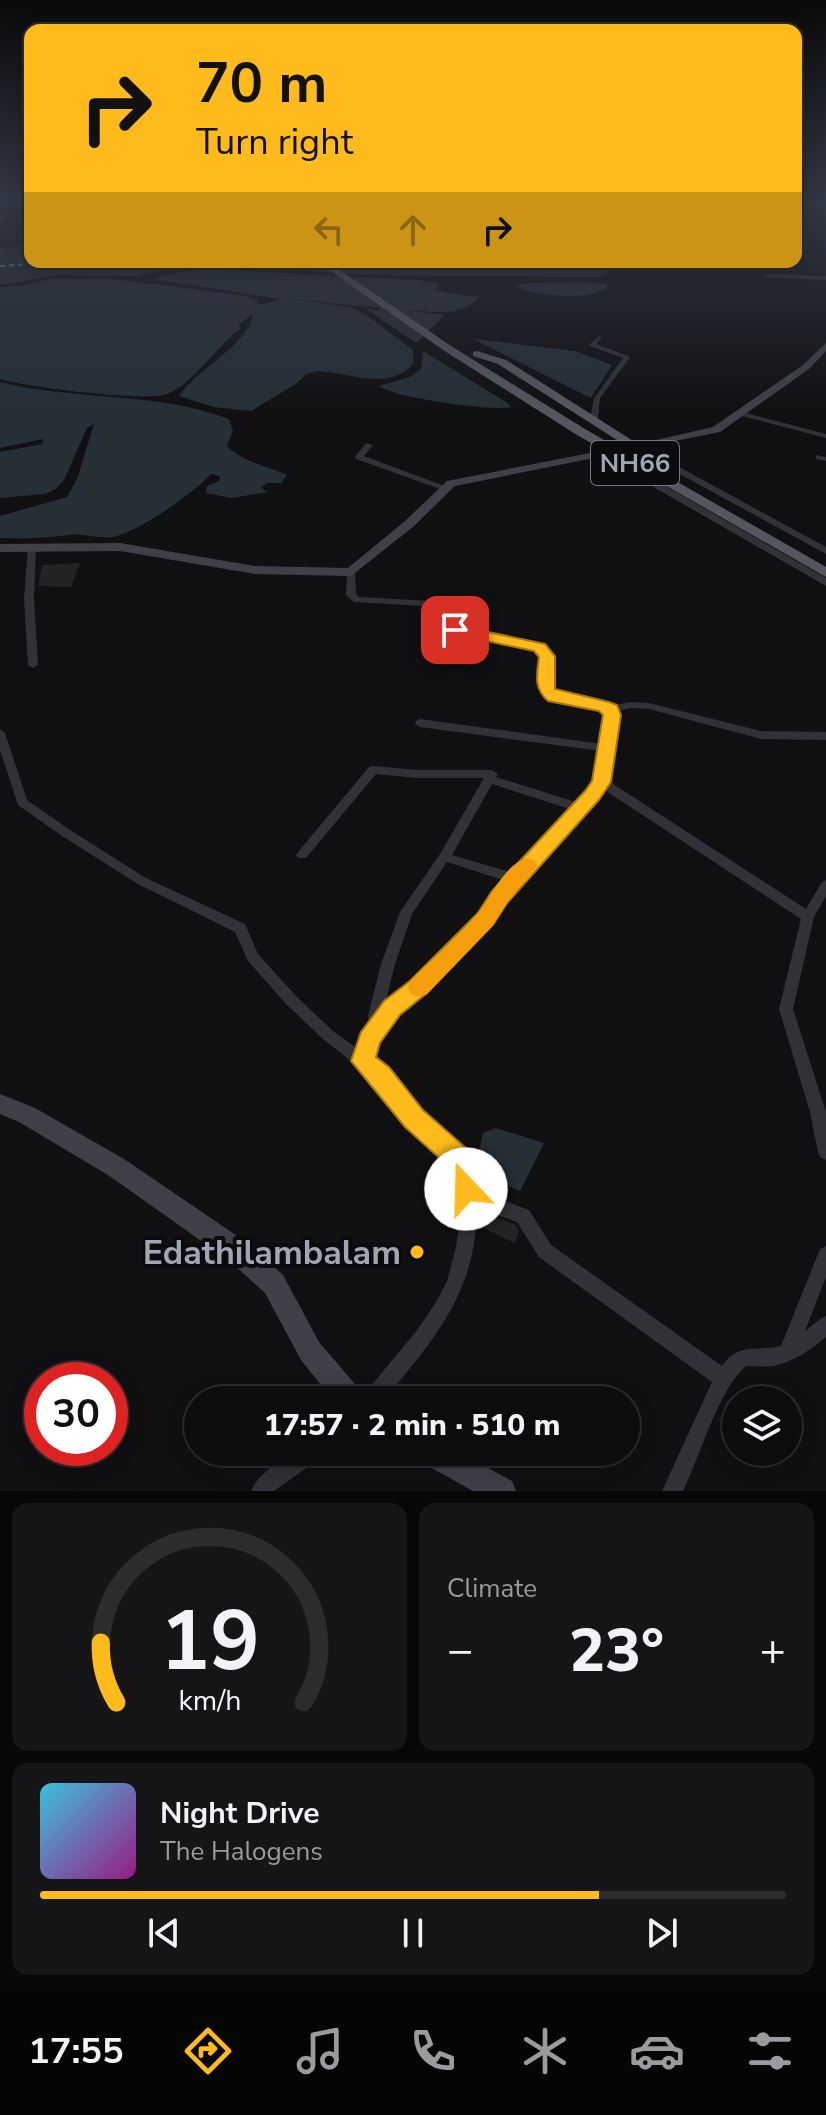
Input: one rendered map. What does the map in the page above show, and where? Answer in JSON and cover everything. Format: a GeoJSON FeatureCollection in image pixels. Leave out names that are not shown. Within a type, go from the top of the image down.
{"type":"FeatureCollection","features":[{"type":"Feature","properties":{"kind":"highway","name":"NH66"},"geometry":{"type":"LineString","coordinates":[[337,273],[447,348],[477,354],[587,423],[826,560]]}},
{"type":"Feature","properties":{"kind":"highway","name":"NH66"},"geometry":{"type":"LineString","coordinates":[[352,273],[581,432],[826,573]]}},
{"type":"Feature","properties":{"kind":"highway"},"geometry":{"type":"LineString","coordinates":[[462,351],[466,370],[603,453]]}},
{"type":"Feature","properties":{"kind":"highway"},"geometry":{"type":"LineString","coordinates":[[477,354],[502,362],[635,446]]}},
{"type":"Feature","properties":{"kind":"main road"},"geometry":{"type":"LineString","coordinates":[[635,446],[716,430],[806,367],[821,355],[826,346]]}},
{"type":"Feature","properties":{"kind":"main road"},"geometry":{"type":"LineString","coordinates":[[0,548],[120,547],[255,570],[351,572],[409,524],[446,488],[463,479],[603,453]]}},
{"type":"Feature","properties":{"kind":"main road"},"geometry":{"type":"LineString","coordinates":[[0,1104],[27,1115],[116,1167],[240,1253],[274,1284],[310,1351],[339,1386]]}},
{"type":"Feature","properties":{"kind":"main road"},"geometry":{"type":"LineString","coordinates":[[456,1466],[502,1491]]}},
{"type":"Feature","properties":{"kind":"street"},"geometry":{"type":"LineString","coordinates":[[766,276],[826,278]]}},
{"type":"Feature","properties":{"kind":"street"},"geometry":{"type":"LineString","coordinates":[[594,419],[597,398],[627,357],[592,345],[599,338]]}},
{"type":"Feature","properties":{"kind":"street"},"geometry":{"type":"LineString","coordinates":[[741,413],[826,436]]}},
{"type":"Feature","properties":{"kind":"street"},"geometry":{"type":"LineString","coordinates":[[369,445],[359,457],[446,488]]}},
{"type":"Feature","properties":{"kind":"street"},"geometry":{"type":"LineString","coordinates":[[635,446],[826,551]]}},
{"type":"Feature","properties":{"kind":"street"},"geometry":{"type":"LineString","coordinates":[[603,453],[826,583]]}},
{"type":"Feature","properties":{"kind":"street"},"geometry":{"type":"LineString","coordinates":[[32,547],[29,599],[33,665]]}},
{"type":"Feature","properties":{"kind":"street"},"geometry":{"type":"LineString","coordinates":[[351,572],[351,595],[357,600],[444,604],[450,612],[446,625],[455,630],[539,647],[547,656],[545,684],[554,697],[611,709],[630,705],[649,706],[761,735],[826,736]]}},
{"type":"Feature","properties":{"kind":"street"},"geometry":{"type":"LineString","coordinates":[[363,1061],[369,1039],[392,1008],[419,987],[486,919],[516,879],[601,782],[611,709]]}},
{"type":"Feature","properties":{"kind":"street"},"geometry":{"type":"LineString","coordinates":[[420,723],[607,748]]}},
{"type":"Feature","properties":{"kind":"street"},"geometry":{"type":"LineString","coordinates":[[0,733],[22,802],[142,881],[240,928],[253,957],[291,1000],[328,1035],[380,1075],[414,1119],[457,1157],[471,1197],[468,1234],[451,1293],[428,1330],[383,1386]]}},
{"type":"Feature","properties":{"kind":"street"},"geometry":{"type":"LineString","coordinates":[[302,855],[373,770],[417,774],[492,774],[444,857],[406,912],[375,1016],[377,1029]]}},
{"type":"Feature","properties":{"kind":"street"},"geometry":{"type":"LineString","coordinates":[[490,779],[578,807]]}},
{"type":"Feature","properties":{"kind":"street"},"geometry":{"type":"LineString","coordinates":[[601,782],[808,917]]}},
{"type":"Feature","properties":{"kind":"street"},"geometry":{"type":"LineString","coordinates":[[444,857],[516,879]]}},
{"type":"Feature","properties":{"kind":"street"},"geometry":{"type":"LineString","coordinates":[[826,885],[808,917],[786,1009],[818,1112],[826,1152]]}},
{"type":"Feature","properties":{"kind":"street"},"geometry":{"type":"LineString","coordinates":[[471,1197],[523,1216],[545,1251],[723,1378]]}},
{"type":"Feature","properties":{"kind":"street"},"geometry":{"type":"LineString","coordinates":[[788,1351],[826,1255]]}},
{"type":"Feature","properties":{"kind":"street"},"geometry":{"type":"LineString","coordinates":[[672,1491],[686,1467],[723,1378],[739,1359],[772,1357],[788,1351],[826,1325]]}},
{"type":"Feature","properties":{"kind":"street"},"geometry":{"type":"LineString","coordinates":[[261,1491],[266,1484],[296,1466]]}},
{"type":"Feature","properties":{"kind":"shaded area"},"geometry":{"type":"Polygon","coordinates":[[[0,273],[153,273],[136,276],[58,275],[0,285],[0,273]]]}},
{"type":"Feature","properties":{"kind":"shaded area"},"geometry":{"type":"Polygon","coordinates":[[[176,273],[278,273],[418,280],[438,283],[436,290],[441,292],[479,297],[463,309],[453,311],[401,310],[445,315],[416,343],[365,308],[379,311],[380,308],[290,299],[351,307],[413,350],[413,364],[392,377],[380,379],[317,371],[306,374],[297,383],[251,411],[214,407],[179,396],[242,336],[253,314],[238,325],[241,328],[196,373],[167,394],[110,395],[0,379],[0,287],[23,286],[50,279],[113,279],[240,295],[255,299],[260,305],[280,299],[153,279],[176,273]]]}},
{"type":"Feature","properties":{"kind":"shaded area"},"geometry":{"type":"Polygon","coordinates":[[[327,273],[608,273],[600,277],[327,273]]]}},
{"type":"Feature","properties":{"kind":"shaded area"},"geometry":{"type":"Polygon","coordinates":[[[529,283],[606,284],[606,288],[587,295],[561,296],[514,286],[529,283]]]}},
{"type":"Feature","properties":{"kind":"shaded area"},"geometry":{"type":"Polygon","coordinates":[[[473,339],[575,351],[612,365],[591,398],[473,339]]]}},
{"type":"Feature","properties":{"kind":"shaded area"},"geometry":{"type":"Polygon","coordinates":[[[423,351],[511,407],[443,402],[402,395],[379,386],[410,377],[421,369],[423,351]]]}},
{"type":"Feature","properties":{"kind":"shaded area"},"geometry":{"type":"Polygon","coordinates":[[[0,382],[57,392],[173,404],[229,419],[233,431],[227,446],[248,460],[287,475],[281,483],[267,483],[261,488],[268,492],[232,498],[206,493],[207,486],[219,481],[220,476],[211,474],[164,511],[136,528],[112,537],[0,538],[0,516],[67,497],[77,479],[94,424],[87,428],[64,480],[56,489],[45,494],[0,498],[0,452],[42,444],[43,439],[0,448],[0,382]]]}},
{"type":"Feature","properties":{"kind":"shaded area"},"geometry":{"type":"Polygon","coordinates":[[[496,1128],[544,1143],[520,1191],[474,1172],[483,1133],[496,1128]]]}},
{"type":"Feature","properties":{"kind":"building"},"geometry":{"type":"Polygon","coordinates":[[[80,563],[71,587],[38,586],[42,565],[80,563]]]}},
{"type":"Feature","properties":{"kind":"building"},"geometry":{"type":"Polygon","coordinates":[[[488,1215],[515,1224],[519,1231],[515,1243],[483,1228],[488,1215]]]}},
{"type":"Feature","properties":{"kind":"slow traffic"},"geometry":{"type":"LineString","coordinates":[[419,987],[486,919],[499,897],[527,866]]}},
{"type":"Feature","properties":{"kind":"place","name":"Edathilambalam"},"geometry":{"type":"Point","coordinates":[417,1252]}},
{"type":"Feature","properties":{"kind":"route"},"geometry":{"type":"LineString","coordinates":[[455,630],[539,647],[547,656],[545,684],[548,692],[554,697],[603,706],[611,709],[612,715],[601,782],[592,796],[578,807],[499,897],[486,919],[419,987],[392,1008],[369,1039],[363,1061],[380,1075],[414,1119],[457,1157],[466,1189]]}}]}
